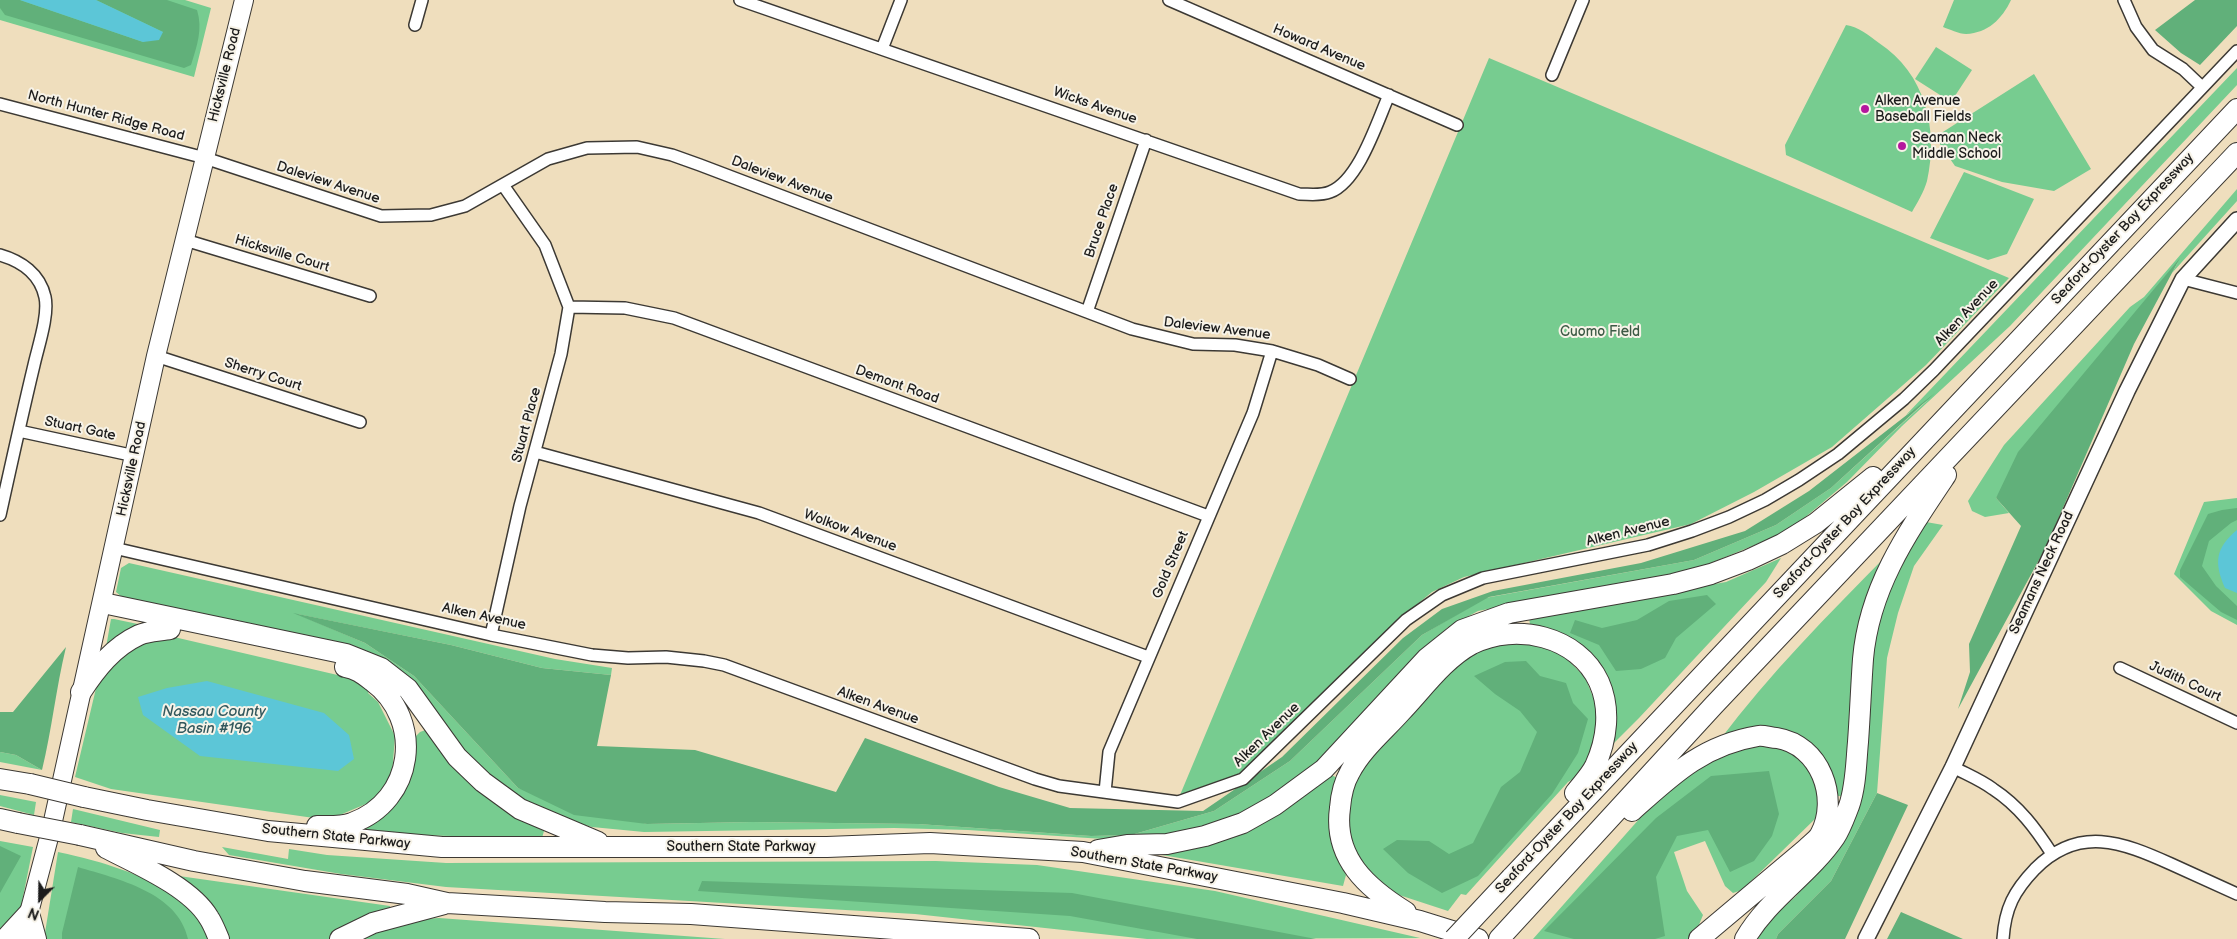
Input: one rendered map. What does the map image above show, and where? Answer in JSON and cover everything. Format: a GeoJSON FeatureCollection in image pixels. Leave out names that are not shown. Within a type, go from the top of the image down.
{"type":"FeatureCollection","features":[{"type":"Feature","properties":{"kind":"highway","name":"Seaford-Oyster Bay Expressway"},"geometry":{"type":"LineString","coordinates":[[1454,939],[2237,109]]}},
{"type":"Feature","properties":{"kind":"highway"},"geometry":{"type":"LineString","coordinates":[[1499,939],[1714,705],[2237,153]]}},
{"type":"Feature","properties":{"kind":"highway"},"geometry":{"type":"LineString","coordinates":[[1083,852],[1128,845],[1167,844],[1205,836],[1243,823],[1286,798],[1324,769],[1427,658],[1462,630],[1509,613],[1674,584],[1711,574],[1748,560],[1789,539],[1847,500],[1960,402]]}},
{"type":"Feature","properties":{"kind":"highway"},"geometry":{"type":"LineString","coordinates":[[1745,939],[1764,912],[1812,865],[1835,836],[1849,804],[1856,777],[1864,657],[1868,624],[1878,589],[1911,526],[1982,423]]}},
{"type":"Feature","properties":{"kind":"highway"},"geometry":{"type":"LineString","coordinates":[[102,607],[170,630],[356,669],[382,688],[403,722],[407,746],[404,770],[395,788],[384,802],[369,814],[350,824],[268,831]]}},
{"type":"Feature","properties":{"kind":"highway"},"geometry":{"type":"LineString","coordinates":[[102,607],[346,654],[381,668],[408,689],[457,756],[483,782],[520,809],[606,846]]}},
{"type":"Feature","properties":{"kind":"highway"},"geometry":{"type":"LineString","coordinates":[[81,692],[97,667],[116,650],[140,634],[170,630]]}},
{"type":"Feature","properties":{"kind":"highway"},"geometry":{"type":"LineString","coordinates":[[1420,921],[1383,898],[1365,881],[1346,855],[1338,830],[1342,790],[1350,772],[1362,753],[1450,660],[1472,644],[1503,634],[1522,633],[1552,640],[1574,651],[1594,671],[1604,695],[1607,719],[1603,745],[1594,768],[1511,878]]}},
{"type":"Feature","properties":{"kind":"highway"},"geometry":{"type":"LineString","coordinates":[[1542,893],[1679,769],[1705,752],[1734,741],[1761,735],[1784,740],[1797,746],[1810,756],[1819,767],[1826,785],[1828,810],[1819,835],[1806,849],[1699,939]]}},
{"type":"Feature","properties":{"kind":"highway","name":"Southern State Parkway"},"geometry":{"type":"LineString","coordinates":[[0,779],[147,810],[268,831],[442,847],[827,847],[922,843],[1083,852],[1260,886],[1420,921],[1478,939]]}},
{"type":"Feature","properties":{"kind":"highway"},"geometry":{"type":"LineString","coordinates":[[9,821],[203,862],[305,881],[407,894],[447,903],[604,912],[652,912],[872,926],[1030,939]]}},
{"type":"Feature","properties":{"kind":"highway"},"geometry":{"type":"LineString","coordinates":[[80,835],[170,882],[190,896],[208,916],[219,939]]}},
{"type":"Feature","properties":{"kind":"highway"},"geometry":{"type":"LineString","coordinates":[[340,939],[373,922],[447,903]]}},
{"type":"Feature","properties":{"kind":"highway"},"geometry":{"type":"LineString","coordinates":[[5,939],[29,913]]}},
{"type":"Feature","properties":{"kind":"highway"},"geometry":{"type":"LineString","coordinates":[[29,913],[36,939]]}},
{"type":"Feature","properties":{"kind":"highway"},"geometry":{"type":"LineString","coordinates":[[872,926],[906,939]]}},
{"type":"Feature","properties":{"kind":"main road","name":"Hicksville Road"},"geometry":{"type":"LineString","coordinates":[[22,939],[51,830],[81,692],[102,607],[156,356],[244,0]]}},
{"type":"Feature","properties":{"kind":"main road","name":"Seamans Neck Road"},"geometry":{"type":"LineString","coordinates":[[1866,939],[1953,766],[2127,391],[2183,279],[2237,220]]}},
{"type":"Feature","properties":{"kind":"street"},"geometry":{"type":"LineString","coordinates":[[415,25],[422,0]]}},
{"type":"Feature","properties":{"kind":"street","name":"Wicks Avenue"},"geometry":{"type":"LineString","coordinates":[[740,0],[1300,194],[1320,195],[1339,187],[1354,171],[1389,95]]}},
{"type":"Feature","properties":{"kind":"street"},"geometry":{"type":"LineString","coordinates":[[882,49],[901,0]]}},
{"type":"Feature","properties":{"kind":"street"},"geometry":{"type":"LineString","coordinates":[[1552,74],[1584,0]]}},
{"type":"Feature","properties":{"kind":"street"},"geometry":{"type":"LineString","coordinates":[[2124,0],[2136,27],[2153,50],[2183,69],[2202,87]]}},
{"type":"Feature","properties":{"kind":"street","name":"Howard Avenue"},"geometry":{"type":"LineString","coordinates":[[1173,1],[1457,125]]}},
{"type":"Feature","properties":{"kind":"street","name":"Alken Avenue"},"geometry":{"type":"LineString","coordinates":[[114,548],[491,635],[592,655],[628,658],[666,657],[724,665],[1036,780],[1060,786],[1178,802],[1243,779],[1406,620],[1442,595],[1483,578],[1614,553],[1692,532],[1765,500],[1838,454],[1932,373],[2237,51]]}},
{"type":"Feature","properties":{"kind":"street","name":"North Hunter Ridge Road"},"geometry":{"type":"LineString","coordinates":[[0,104],[205,158]]}},
{"type":"Feature","properties":{"kind":"street","name":"Bruce Place"},"geometry":{"type":"LineString","coordinates":[[1087,312],[1146,140]]}},
{"type":"Feature","properties":{"kind":"street","name":"Daleview Avenue"},"geometry":{"type":"LineString","coordinates":[[205,158],[381,216],[413,217],[446,212],[482,198],[542,162],[572,151],[620,146],[656,150],[1132,329],[1193,344],[1255,347],[1272,350],[1318,365],[1350,379]]}},
{"type":"Feature","properties":{"kind":"street","name":"Stuart Place"},"geometry":{"type":"LineString","coordinates":[[491,635],[520,506],[561,354],[569,307],[557,270],[545,246],[503,185]]}},
{"type":"Feature","properties":{"kind":"street","name":"Hicksville Court"},"geometry":{"type":"LineString","coordinates":[[185,240],[370,296]]}},
{"type":"Feature","properties":{"kind":"street"},"geometry":{"type":"LineString","coordinates":[[0,255],[23,264],[32,272],[42,288],[45,299],[41,335],[0,515]]}},
{"type":"Feature","properties":{"kind":"street"},"geometry":{"type":"LineString","coordinates":[[2183,279],[2237,293]]}},
{"type":"Feature","properties":{"kind":"street","name":"Demont Road"},"geometry":{"type":"LineString","coordinates":[[569,307],[625,308],[674,318],[1208,516]]}},
{"type":"Feature","properties":{"kind":"street","name":"Gold Street"},"geometry":{"type":"LineString","coordinates":[[1105,792],[1108,752],[1253,413],[1272,350]]}},
{"type":"Feature","properties":{"kind":"street","name":"Sherry Court"},"geometry":{"type":"LineString","coordinates":[[156,356],[360,422]]}},
{"type":"Feature","properties":{"kind":"street","name":"Stuart Gate"},"geometry":{"type":"LineString","coordinates":[[19,431],[135,456]]}},
{"type":"Feature","properties":{"kind":"street","name":"Wolkow Avenue"},"geometry":{"type":"LineString","coordinates":[[535,452],[759,513],[1148,657]]}},
{"type":"Feature","properties":{"kind":"street","name":"Judith Court"},"geometry":{"type":"LineString","coordinates":[[2120,668],[2237,723]]}},
{"type":"Feature","properties":{"kind":"street"},"geometry":{"type":"LineString","coordinates":[[1953,766],[1993,788],[2017,808],[2034,826],[2052,854]]}},
{"type":"Feature","properties":{"kind":"street"},"geometry":{"type":"LineString","coordinates":[[2003,939],[2008,907],[2019,885],[2052,854],[2074,844],[2113,842],[2135,848],[2237,894]]}},
{"type":"Feature","properties":{"kind":"green space"},"geometry":{"type":"Polygon","coordinates":[[[0,0],[185,0],[211,8],[194,77],[0,20],[0,0]]]}},
{"type":"Feature","properties":{"kind":"green space"},"geometry":{"type":"Polygon","coordinates":[[[0,0],[20,0],[143,42],[163,32],[96,0],[167,0],[197,10],[199,31],[197,44],[191,65],[184,68],[5,15],[0,8],[0,0]]]}},
{"type":"Feature","properties":{"kind":"green space"},"geometry":{"type":"Polygon","coordinates":[[[1954,0],[2011,0],[1999,19],[1988,28],[1966,34],[1943,27],[1954,0]]]}},
{"type":"Feature","properties":{"kind":"green space"},"geometry":{"type":"Polygon","coordinates":[[[2195,0],[2237,0],[2237,26],[2200,65],[2181,53],[2155,30],[2195,0]]]}},
{"type":"Feature","properties":{"kind":"green space","name":"Alken Avenue Baseball Fields"},"geometry":{"type":"Polygon","coordinates":[[[1846,25],[1863,32],[1895,55],[1908,70],[1918,86],[1925,104],[1931,142],[1930,161],[1926,185],[1912,212],[1786,155],[1785,145],[1846,25]]]}},
{"type":"Feature","properties":{"kind":"green space"},"geometry":{"type":"Polygon","coordinates":[[[1936,47],[1972,70],[1951,102],[1915,79],[1936,47]]]}},
{"type":"Feature","properties":{"kind":"green space","name":"Cuomo Field"},"geometry":{"type":"Polygon","coordinates":[[[1489,58],[2009,278],[1926,365],[1832,447],[1754,492],[1691,524],[1464,577],[1432,592],[1403,616],[1240,775],[1180,795],[1489,58]]]}},
{"type":"Feature","properties":{"kind":"green space"},"geometry":{"type":"Polygon","coordinates":[[[2237,68],[2237,85],[2010,326],[1902,426],[1847,482],[1789,531],[1696,569],[1478,611],[1447,628],[1308,771],[1258,809],[1182,836],[1118,840],[968,830],[894,828],[644,832],[592,827],[552,816],[509,796],[462,757],[404,679],[123,598],[116,592],[121,568],[129,563],[555,659],[612,668],[611,675],[542,668],[451,645],[297,614],[365,643],[414,676],[518,788],[647,824],[752,822],[918,824],[1091,836],[1131,835],[1214,811],[1290,761],[1422,635],[1485,598],[1694,560],[1776,525],[1831,488],[1928,400],[1906,415],[2237,68]]]}},
{"type":"Feature","properties":{"kind":"green space"},"geometry":{"type":"Polygon","coordinates":[[[2034,74],[2091,169],[2054,191],[2002,182],[1955,166],[1935,137],[2034,74]]]}},
{"type":"Feature","properties":{"kind":"green space"},"geometry":{"type":"Polygon","coordinates":[[[1964,172],[2034,199],[2007,254],[1988,260],[1930,238],[1964,172]]]}},
{"type":"Feature","properties":{"kind":"green space"},"geometry":{"type":"Polygon","coordinates":[[[2237,189],[2237,201],[2172,273],[2178,262],[1996,498],[2009,513],[1985,517],[1972,511],[1968,501],[2004,445],[2130,307],[2144,297],[2237,189]]]}},
{"type":"Feature","properties":{"kind":"green space"},"geometry":{"type":"Polygon","coordinates":[[[2180,258],[2134,344],[2046,547],[1958,709],[1970,672],[1969,644],[2021,526],[1996,498],[2018,452],[2180,258]]]}},
{"type":"Feature","properties":{"kind":"green space"},"geometry":{"type":"Polygon","coordinates":[[[1935,393],[1831,488],[1776,525],[1694,560],[1489,597],[1422,635],[1290,761],[1214,811],[1131,835],[1091,836],[918,824],[752,822],[647,824],[574,815],[518,788],[414,676],[365,643],[293,613],[451,645],[542,668],[611,675],[597,746],[695,750],[836,792],[865,738],[999,787],[1070,808],[1203,811],[1282,757],[1403,638],[1442,609],[1493,591],[1641,563],[1745,531],[1809,491],[1935,393]]]}},
{"type":"Feature","properties":{"kind":"green space"},"geometry":{"type":"Polygon","coordinates":[[[2237,498],[2237,625],[2211,611],[2174,574],[2204,502],[2237,498]]]}},
{"type":"Feature","properties":{"kind":"green space"},"geometry":{"type":"Polygon","coordinates":[[[2237,508],[2237,520],[2209,541],[2202,566],[2216,586],[2237,606],[2237,620],[2221,612],[2180,577],[2180,570],[2208,514],[2237,508]]]}},
{"type":"Feature","properties":{"kind":"green space"},"geometry":{"type":"Polygon","coordinates":[[[1926,522],[1943,525],[1914,566],[1898,613],[1887,658],[1877,793],[1831,881],[1778,934],[1776,939],[1755,939],[1766,922],[1795,897],[1829,858],[1857,810],[1869,649],[1896,564],[1926,522]]]}},
{"type":"Feature","properties":{"kind":"green space"},"geometry":{"type":"Polygon","coordinates":[[[1888,554],[1869,592],[1855,643],[1848,782],[1844,797],[1834,795],[1801,740],[1719,741],[1779,668],[1888,554]]]}},
{"type":"Feature","properties":{"kind":"green space"},"geometry":{"type":"Polygon","coordinates":[[[1781,558],[1766,582],[1609,748],[1611,711],[1608,676],[1595,657],[1562,634],[1530,625],[1529,617],[1726,582],[1781,558]]]}},
{"type":"Feature","properties":{"kind":"green space"},"geometry":{"type":"Polygon","coordinates":[[[1707,595],[1716,604],[1676,638],[1665,658],[1641,669],[1616,671],[1599,645],[1570,633],[1575,620],[1602,628],[1637,620],[1669,601],[1707,595]]]}},
{"type":"Feature","properties":{"kind":"green space"},"geometry":{"type":"Polygon","coordinates":[[[111,619],[114,619],[152,627],[105,653],[111,619]]]}},
{"type":"Feature","properties":{"kind":"green space"},"geometry":{"type":"Polygon","coordinates":[[[174,637],[359,680],[371,689],[368,693],[378,702],[395,736],[392,775],[373,801],[328,820],[111,789],[75,777],[97,684],[127,646],[174,637]]]}},
{"type":"Feature","properties":{"kind":"green space"},"geometry":{"type":"Polygon","coordinates":[[[1524,641],[1561,653],[1585,677],[1597,707],[1597,740],[1589,770],[1568,782],[1466,895],[1461,894],[1448,911],[1393,893],[1361,869],[1346,834],[1346,794],[1359,767],[1453,665],[1487,645],[1524,641]]]}},
{"type":"Feature","properties":{"kind":"green space"},"geometry":{"type":"Polygon","coordinates":[[[66,647],[42,770],[16,755],[0,752],[0,712],[13,712],[66,647]]]}},
{"type":"Feature","properties":{"kind":"green space"},"geometry":{"type":"Polygon","coordinates":[[[1526,661],[1540,676],[1566,683],[1573,703],[1588,719],[1578,753],[1552,794],[1478,876],[1442,893],[1408,873],[1383,849],[1397,840],[1429,841],[1449,854],[1473,843],[1501,787],[1520,772],[1537,732],[1520,711],[1495,694],[1474,676],[1505,662],[1526,661]]]}},
{"type":"Feature","properties":{"kind":"green space"},"geometry":{"type":"Polygon","coordinates":[[[428,729],[511,814],[544,831],[542,838],[361,834],[360,827],[412,740],[420,732],[428,729]]]}},
{"type":"Feature","properties":{"kind":"green space"},"geometry":{"type":"Polygon","coordinates":[[[1770,744],[1798,755],[1817,779],[1820,805],[1815,819],[1742,890],[1733,893],[1725,886],[1705,841],[1674,852],[1687,891],[1703,915],[1696,932],[1688,939],[1533,939],[1648,809],[1691,773],[1736,748],[1770,744]]]}},
{"type":"Feature","properties":{"kind":"green space"},"geometry":{"type":"Polygon","coordinates":[[[0,752],[16,755],[42,770],[0,762],[0,752]]]}},
{"type":"Feature","properties":{"kind":"green space"},"geometry":{"type":"Polygon","coordinates":[[[1769,771],[1779,814],[1772,836],[1754,861],[1730,872],[1708,830],[1677,836],[1656,877],[1665,936],[1655,939],[1574,939],[1544,931],[1656,818],[1711,776],[1769,771]]]}},
{"type":"Feature","properties":{"kind":"green space"},"geometry":{"type":"Polygon","coordinates":[[[1326,773],[1338,778],[1331,796],[1330,836],[1346,875],[1343,886],[1162,855],[1161,849],[1195,845],[1326,773]]]}},
{"type":"Feature","properties":{"kind":"green space"},"geometry":{"type":"Polygon","coordinates":[[[1877,793],[1908,805],[1845,939],[1776,939],[1778,934],[1831,881],[1877,793]]]}},
{"type":"Feature","properties":{"kind":"green space"},"geometry":{"type":"Polygon","coordinates":[[[0,795],[36,802],[34,815],[0,806],[0,795]]]}},
{"type":"Feature","properties":{"kind":"green space"},"geometry":{"type":"Polygon","coordinates":[[[73,809],[160,830],[159,837],[122,833],[71,822],[73,809]]]}},
{"type":"Feature","properties":{"kind":"green space"},"geometry":{"type":"Polygon","coordinates":[[[0,841],[33,847],[20,912],[0,937],[0,841]]]}},
{"type":"Feature","properties":{"kind":"green space"},"geometry":{"type":"Polygon","coordinates":[[[0,846],[21,856],[0,893],[0,846]]]}},
{"type":"Feature","properties":{"kind":"green space"},"geometry":{"type":"Polygon","coordinates":[[[222,847],[288,859],[289,849],[327,855],[446,863],[936,861],[1037,865],[1215,891],[1420,938],[1147,939],[915,914],[446,887],[341,874],[229,855],[222,847]]]}},
{"type":"Feature","properties":{"kind":"green space"},"geometry":{"type":"Polygon","coordinates":[[[58,852],[100,862],[123,870],[146,879],[168,891],[187,904],[202,920],[211,939],[44,939],[58,852]]]}},
{"type":"Feature","properties":{"kind":"green space"},"geometry":{"type":"Polygon","coordinates":[[[78,867],[127,883],[159,899],[172,910],[182,923],[188,939],[62,939],[78,867]]]}},
{"type":"Feature","properties":{"kind":"green space"},"geometry":{"type":"Polygon","coordinates":[[[179,876],[390,906],[390,912],[331,939],[225,939],[179,881],[179,876]]]}},
{"type":"Feature","properties":{"kind":"green space"},"geometry":{"type":"Polygon","coordinates":[[[702,881],[1072,893],[1316,939],[1197,939],[1070,916],[698,891],[702,881]]]}},
{"type":"Feature","properties":{"kind":"green space"},"geometry":{"type":"Polygon","coordinates":[[[1901,912],[1963,939],[1887,939],[1901,912]]]}},
{"type":"Feature","properties":{"kind":"green space"},"geometry":{"type":"Polygon","coordinates":[[[439,918],[725,939],[354,939],[406,920],[439,918]]]}},
{"type":"Feature","properties":{"kind":"water"},"geometry":{"type":"Polygon","coordinates":[[[20,0],[96,0],[163,32],[159,40],[143,42],[20,0]]]}},
{"type":"Feature","properties":{"kind":"water"},"geometry":{"type":"Polygon","coordinates":[[[2237,530],[2237,593],[2225,588],[2218,563],[2224,543],[2237,530]]]}},
{"type":"Feature","properties":{"kind":"water","name":"Nassau County Basin #196"},"geometry":{"type":"Polygon","coordinates":[[[207,681],[324,713],[349,735],[354,759],[338,771],[200,756],[143,715],[138,697],[167,688],[207,681]]]}},
{"type":"Feature","properties":{"kind":"place","name":"Alken Avenue Baseball Fields"},"geometry":{"type":"Point","coordinates":[1865,109]}},
{"type":"Feature","properties":{"kind":"place","name":"Seaman Neck Middle School"},"geometry":{"type":"Point","coordinates":[1902,146]}}]}
